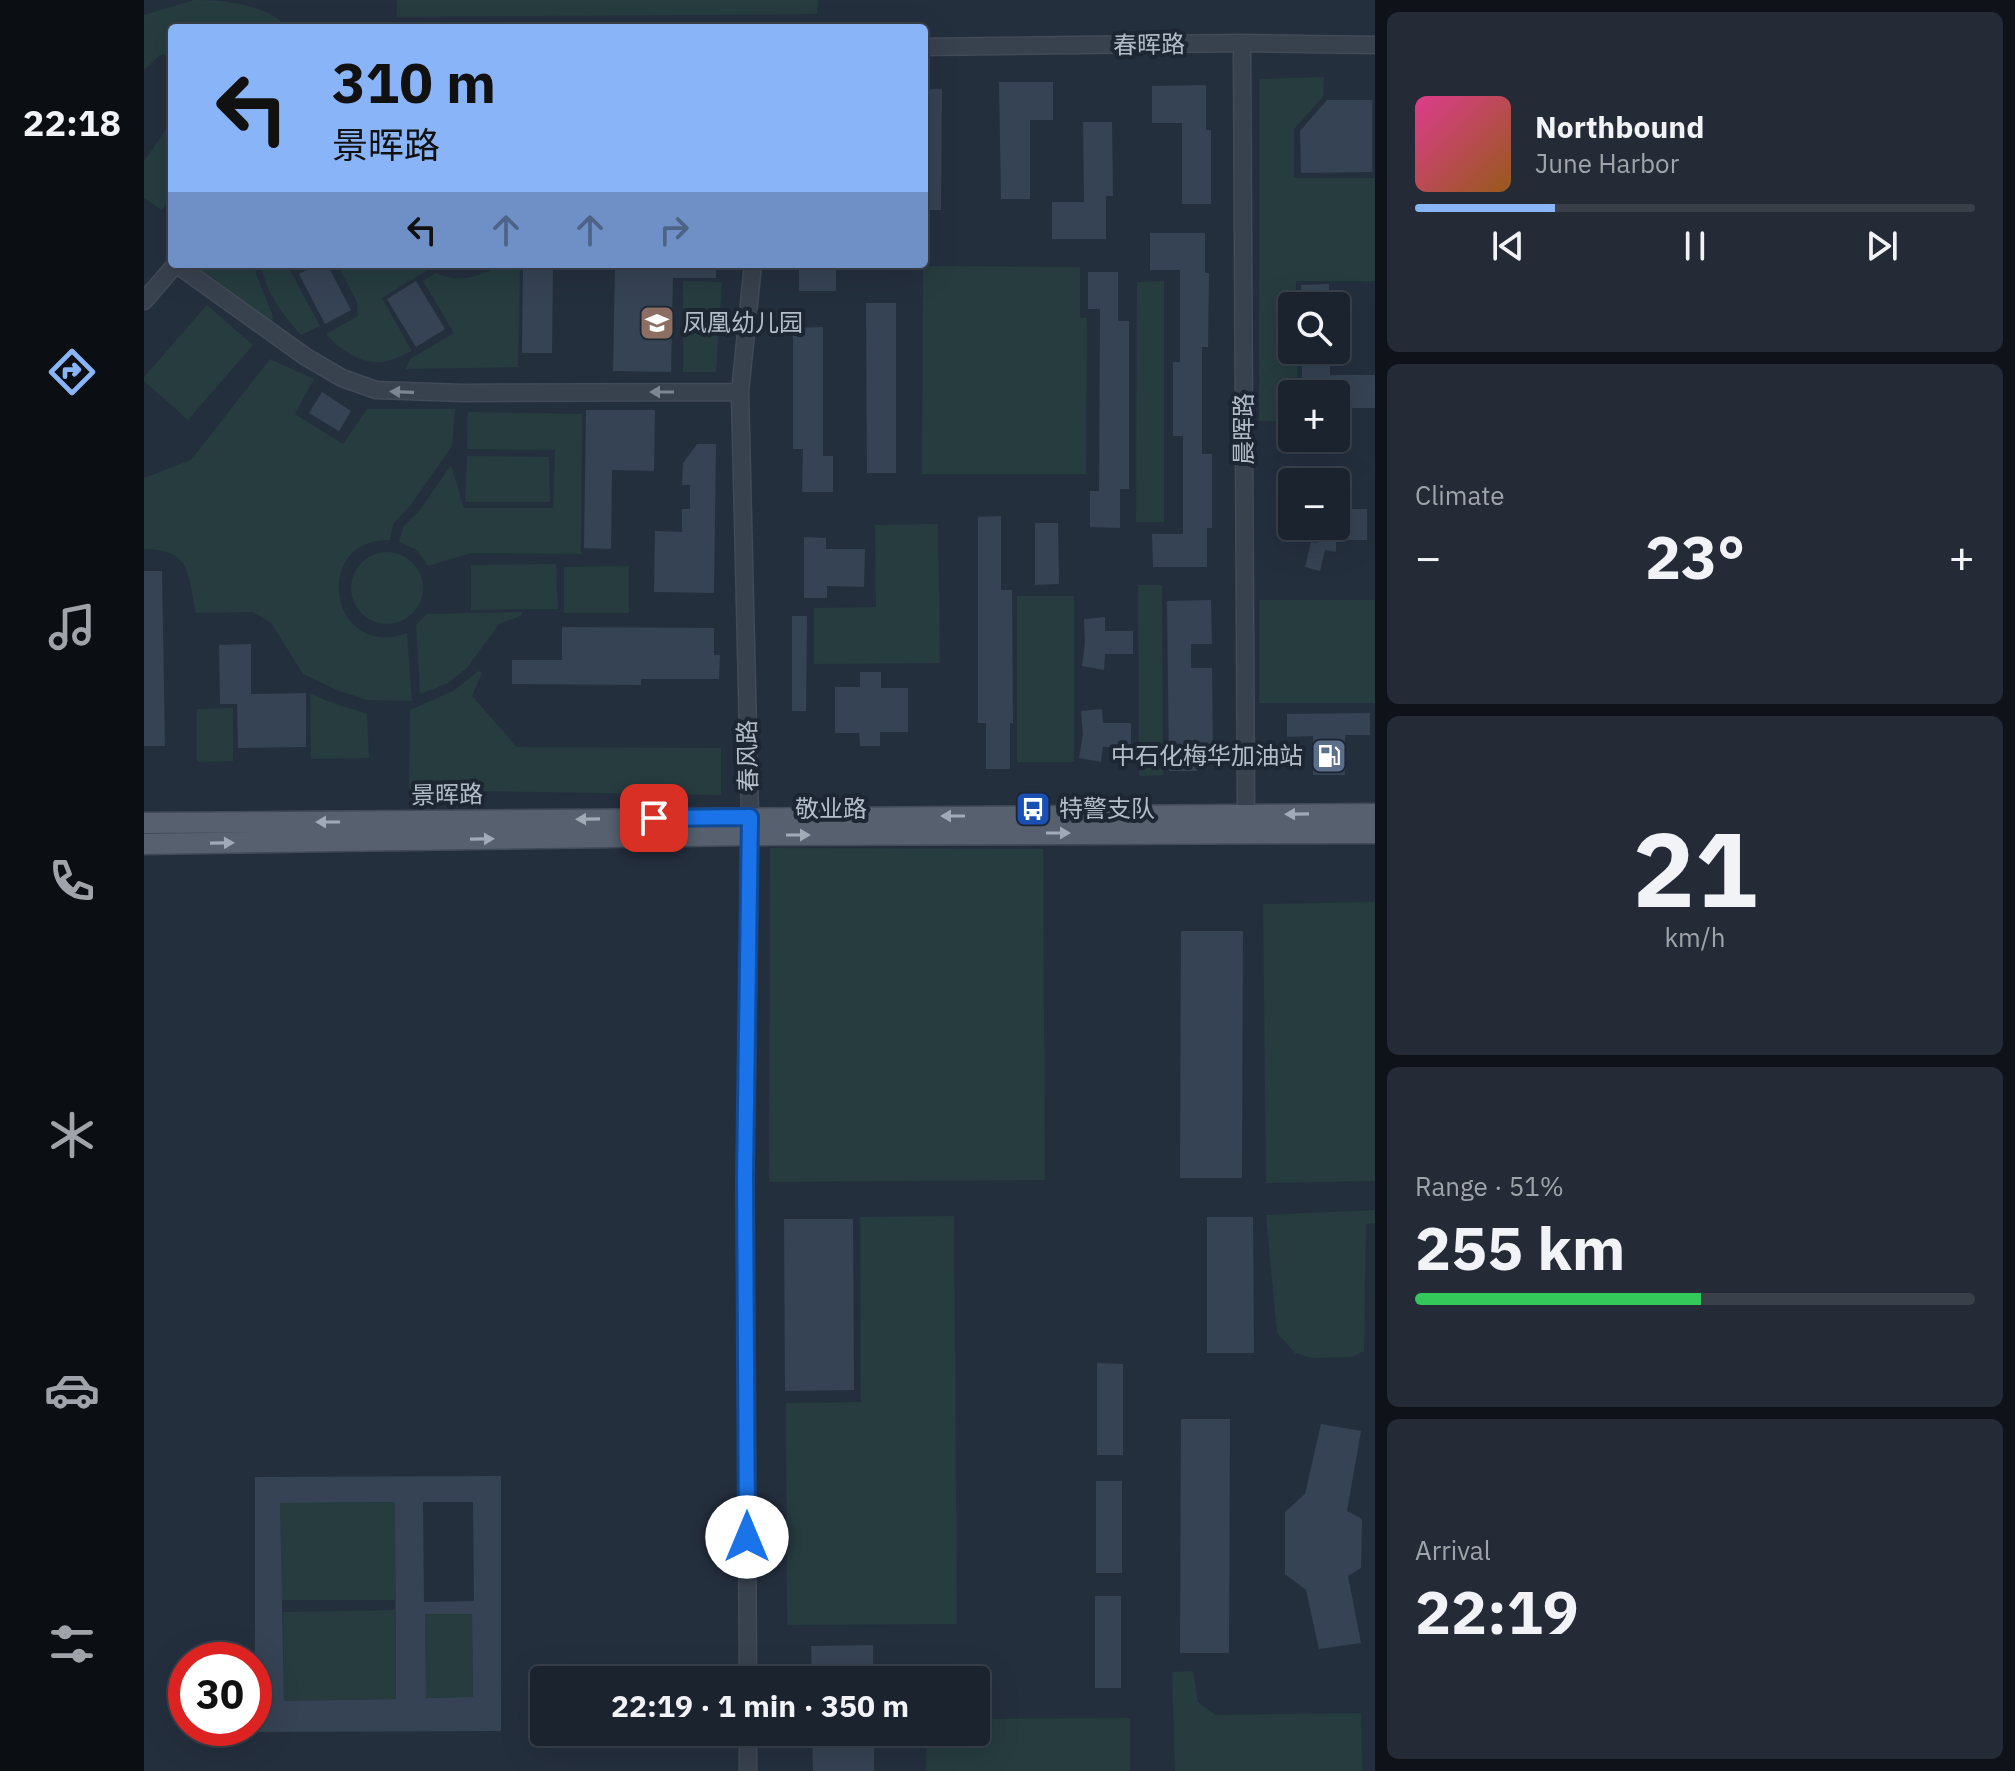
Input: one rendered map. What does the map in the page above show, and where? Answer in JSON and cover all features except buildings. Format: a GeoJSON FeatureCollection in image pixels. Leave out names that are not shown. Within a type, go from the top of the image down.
{"type":"FeatureCollection","features":[{"type":"Feature","properties":{"kind":"main road","name":"敬业路"},"geometry":{"type":"LineString","coordinates":[[144,844],[750,826],[1375,814]]}},
{"type":"Feature","properties":{"kind":"main road","name":"景晖路"},"geometry":{"type":"LineString","coordinates":[[144,823],[750,826]]}},
{"type":"Feature","properties":{"kind":"main road","name":"敬业路"},"geometry":{"type":"LineString","coordinates":[[750,826],[1375,833]]}},
{"type":"Feature","properties":{"kind":"street","name":"春晖路"},"geometry":{"type":"LineString","coordinates":[[928,47],[1242,43],[1375,45]]}},
{"type":"Feature","properties":{"kind":"street","name":"晨晖路"},"geometry":{"type":"LineString","coordinates":[[1242,43],[1246,815]]}},
{"type":"Feature","properties":{"kind":"street"},"geometry":{"type":"LineString","coordinates":[[144,301],[173,268]]}},
{"type":"Feature","properties":{"kind":"street"},"geometry":{"type":"LineString","coordinates":[[182,268],[306,357],[342,378],[376,390],[462,393],[740,392]]}},
{"type":"Feature","properties":{"kind":"street","name":"春风路"},"geometry":{"type":"LineString","coordinates":[[748,1666],[745,1170],[750,826],[740,392],[753,268]]}},
{"type":"Feature","properties":{"kind":"street"},"geometry":{"type":"LineString","coordinates":[[748,1746],[748,1771]]}},
{"type":"Feature","properties":{"kind":"green space"},"geometry":{"type":"Polygon","coordinates":[[[194,0],[218,1],[257,9],[283,24],[168,24],[168,54],[160,55],[144,70],[144,15],[194,0]]]}},
{"type":"Feature","properties":{"kind":"green space"},"geometry":{"type":"Polygon","coordinates":[[[397,0],[818,0],[817,14],[397,17],[397,0]]]}},
{"type":"Feature","properties":{"kind":"green space"},"geometry":{"type":"Polygon","coordinates":[[[1324,77],[1323,97],[1294,129],[1294,178],[1375,178],[1375,281],[1296,281],[1296,292],[1278,292],[1278,364],[1297,364],[1297,380],[1278,380],[1278,421],[1259,421],[1259,79],[1324,77]]]}},
{"type":"Feature","properties":{"kind":"green space"},"geometry":{"type":"Polygon","coordinates":[[[168,127],[168,202],[162,210],[144,198],[144,161],[168,127]]]}},
{"type":"Feature","properties":{"kind":"green space"},"geometry":{"type":"Polygon","coordinates":[[[1080,267],[1080,318],[1087,318],[1086,474],[922,474],[923,268],[1080,267]]]}},
{"type":"Feature","properties":{"kind":"green space"},"geometry":{"type":"Polygon","coordinates":[[[194,268],[255,268],[273,316],[272,323],[194,268]]]}},
{"type":"Feature","properties":{"kind":"green space"},"geometry":{"type":"Polygon","coordinates":[[[262,268],[290,268],[320,326],[301,335],[281,311],[262,268]]]}},
{"type":"Feature","properties":{"kind":"green space"},"geometry":{"type":"Polygon","coordinates":[[[339,268],[430,268],[382,298],[412,351],[388,361],[370,362],[338,346],[326,334],[358,316],[357,302],[339,268]]]}},
{"type":"Feature","properties":{"kind":"green space"},"geometry":{"type":"Polygon","coordinates":[[[520,268],[518,367],[406,369],[410,359],[454,333],[423,281],[436,273],[463,278],[488,271],[520,268]]]}},
{"type":"Feature","properties":{"kind":"green space"},"geometry":{"type":"Polygon","coordinates":[[[683,281],[722,282],[716,372],[683,372],[683,281]]]}},
{"type":"Feature","properties":{"kind":"green space"},"geometry":{"type":"Polygon","coordinates":[[[1164,281],[1164,522],[1136,522],[1137,282],[1164,281]]]}},
{"type":"Feature","properties":{"kind":"green space"},"geometry":{"type":"Polygon","coordinates":[[[207,305],[253,345],[188,420],[144,381],[144,377],[207,305]]]}},
{"type":"Feature","properties":{"kind":"green space"},"geometry":{"type":"Polygon","coordinates":[[[270,359],[314,379],[295,414],[343,444],[367,409],[455,409],[452,446],[410,506],[393,524],[390,540],[364,545],[348,558],[340,577],[340,597],[347,616],[361,631],[381,637],[407,633],[412,701],[367,700],[303,674],[271,623],[253,612],[196,613],[185,566],[171,554],[144,549],[144,478],[191,460],[270,359]]]}},
{"type":"Feature","properties":{"kind":"green space"},"geometry":{"type":"Polygon","coordinates":[[[468,412],[582,414],[581,554],[471,553],[428,566],[417,550],[399,542],[403,527],[420,510],[451,465],[464,508],[553,508],[555,450],[467,449],[468,412]]]}},
{"type":"Feature","properties":{"kind":"green space"},"geometry":{"type":"Polygon","coordinates":[[[467,456],[549,457],[550,502],[465,502],[467,456]]]}},
{"type":"Feature","properties":{"kind":"green space"},"geometry":{"type":"Polygon","coordinates":[[[938,524],[940,663],[814,664],[814,608],[876,607],[875,525],[938,524]]]}},
{"type":"Feature","properties":{"kind":"green space"},"geometry":{"type":"Polygon","coordinates":[[[387,552],[407,558],[417,568],[423,588],[417,608],[407,618],[387,624],[367,618],[357,608],[351,588],[357,568],[367,558],[387,552]]]}},
{"type":"Feature","properties":{"kind":"green space"},"geometry":{"type":"Polygon","coordinates":[[[556,564],[558,609],[471,610],[471,565],[556,564]]]}},
{"type":"Feature","properties":{"kind":"green space"},"geometry":{"type":"Polygon","coordinates":[[[629,566],[629,613],[564,613],[564,567],[629,566]]]}},
{"type":"Feature","properties":{"kind":"green space"},"geometry":{"type":"Polygon","coordinates":[[[1138,585],[1162,585],[1163,775],[1139,776],[1138,585]]]}},
{"type":"Feature","properties":{"kind":"green space"},"geometry":{"type":"Polygon","coordinates":[[[1017,596],[1074,596],[1074,762],[1017,762],[1017,596]]]}},
{"type":"Feature","properties":{"kind":"green space"},"geometry":{"type":"Polygon","coordinates":[[[1259,600],[1375,600],[1375,703],[1259,703],[1259,600]]]}},
{"type":"Feature","properties":{"kind":"green space"},"geometry":{"type":"Polygon","coordinates":[[[522,612],[522,615],[499,624],[467,668],[448,683],[420,694],[416,625],[427,614],[522,612]]]}},
{"type":"Feature","properties":{"kind":"green space"},"geometry":{"type":"Polygon","coordinates":[[[478,671],[482,673],[472,696],[517,747],[721,748],[721,795],[409,790],[410,710],[455,690],[478,671]]]}},
{"type":"Feature","properties":{"kind":"green space"},"geometry":{"type":"Polygon","coordinates":[[[310,693],[367,714],[369,758],[311,759],[310,693]]]}},
{"type":"Feature","properties":{"kind":"green space"},"geometry":{"type":"Polygon","coordinates":[[[233,708],[233,761],[197,762],[197,709],[233,708]]]}},
{"type":"Feature","properties":{"kind":"green space"},"geometry":{"type":"Polygon","coordinates":[[[770,848],[1043,849],[1045,1180],[769,1182],[770,848]]]}},
{"type":"Feature","properties":{"kind":"green space"},"geometry":{"type":"Polygon","coordinates":[[[1375,902],[1375,1181],[1266,1183],[1263,904],[1375,902]]]}},
{"type":"Feature","properties":{"kind":"green space"},"geometry":{"type":"Polygon","coordinates":[[[1375,1210],[1375,1223],[1366,1224],[1364,1351],[1352,1357],[1312,1358],[1295,1353],[1277,1333],[1266,1215],[1375,1210]]]}},
{"type":"Feature","properties":{"kind":"green space"},"geometry":{"type":"Polygon","coordinates":[[[954,1216],[957,1624],[787,1625],[786,1403],[861,1402],[860,1217],[954,1216]]]}},
{"type":"Feature","properties":{"kind":"green space"},"geometry":{"type":"Polygon","coordinates":[[[395,1502],[395,1600],[281,1600],[280,1503],[395,1502]]]}},
{"type":"Feature","properties":{"kind":"green space"},"geometry":{"type":"Polygon","coordinates":[[[395,1610],[396,1699],[284,1701],[283,1612],[395,1610]]]}},
{"type":"Feature","properties":{"kind":"green space"},"geometry":{"type":"Polygon","coordinates":[[[425,1614],[472,1614],[473,1697],[426,1698],[425,1614]]]}},
{"type":"Feature","properties":{"kind":"green space"},"geometry":{"type":"Polygon","coordinates":[[[1193,1671],[1198,1702],[1215,1715],[1361,1713],[1362,1771],[1175,1771],[1172,1672],[1193,1671]]]}},
{"type":"Feature","properties":{"kind":"green space"},"geometry":{"type":"Polygon","coordinates":[[[1130,1718],[1130,1771],[926,1771],[927,1746],[990,1746],[990,1719],[1130,1718]]]}},
{"type":"Feature","properties":{"kind":"place","name":"凤凰幼儿园"},"geometry":{"type":"Point","coordinates":[657,323]}},
{"type":"Feature","properties":{"kind":"place","name":"中石化梅华加油站"},"geometry":{"type":"Point","coordinates":[1329,756]}},
{"type":"Feature","properties":{"kind":"place","name":"特警支队"},"geometry":{"type":"Point","coordinates":[1033,809]}},
{"type":"Feature","properties":{"kind":"route"},"geometry":{"type":"LineString","coordinates":[[654,818],[750,817],[745,1177],[747,1537]]}}]}
